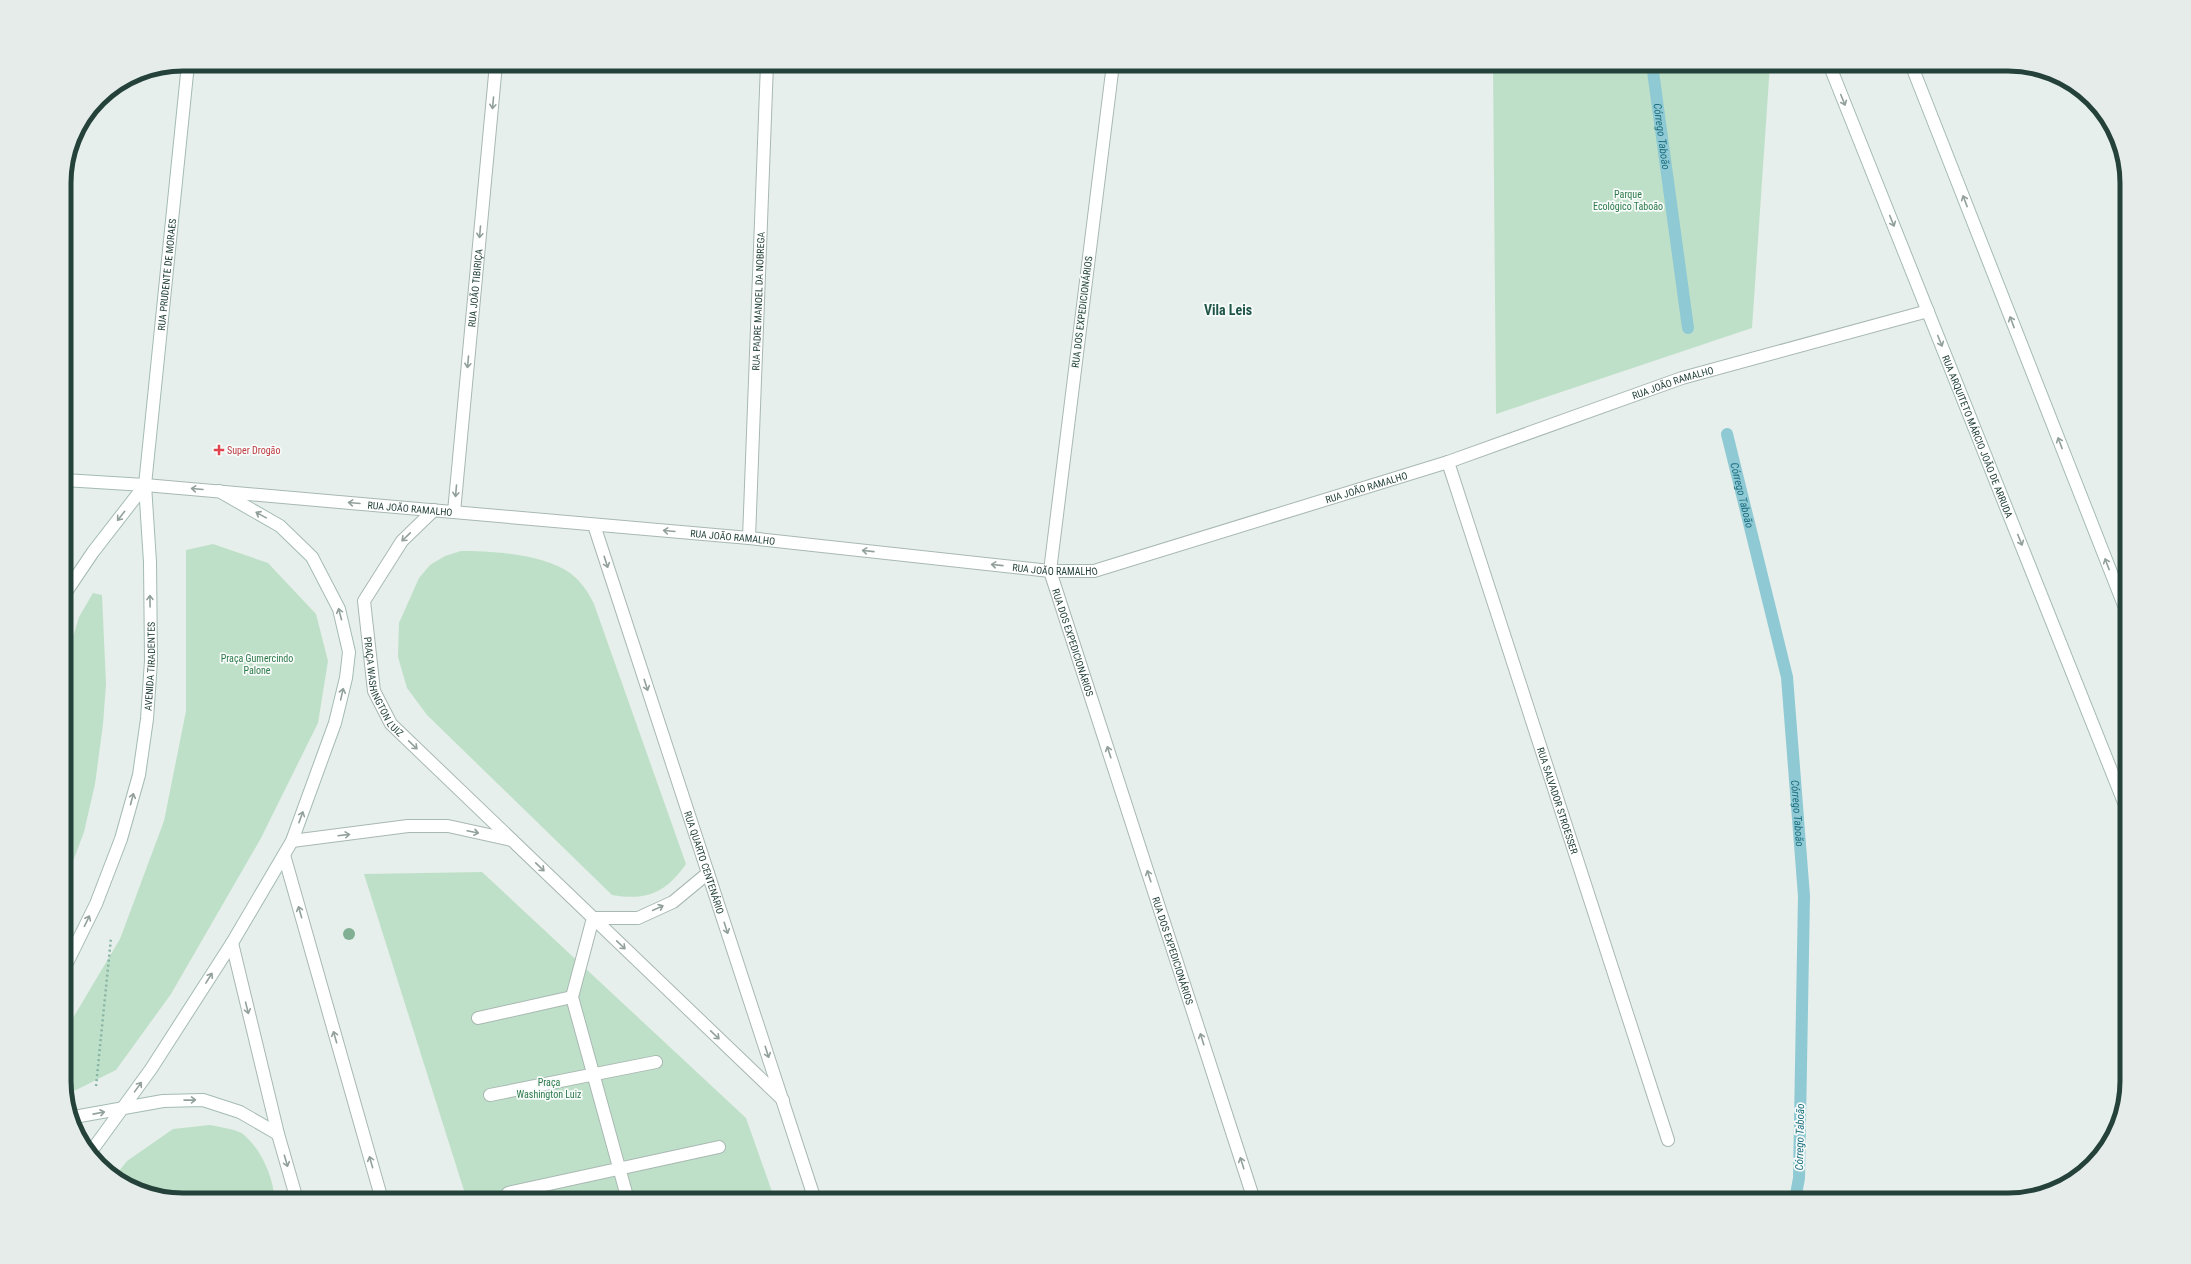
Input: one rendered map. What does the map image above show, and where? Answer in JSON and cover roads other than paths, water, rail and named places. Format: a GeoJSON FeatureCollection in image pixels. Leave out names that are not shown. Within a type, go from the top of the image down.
{"type":"FeatureCollection","features":[{"type":"Feature","properties":{"kind":"street","name":"RUA PRUDENTE DE MORAES"},"geometry":{"type":"LineString","coordinates":[[145,485],[187,71]]}},
{"type":"Feature","properties":{"kind":"street","name":"RUA JOÃO TIBIRIÇA"},"geometry":{"type":"LineString","coordinates":[[454,512],[495,71]]}},
{"type":"Feature","properties":{"kind":"street","name":"RUA PADRE MANOEL DA NOBREGA"},"geometry":{"type":"LineString","coordinates":[[749,538],[767,71]]}},
{"type":"Feature","properties":{"kind":"street","name":"RUA DOS EXPEDICIONÁRIOS"},"geometry":{"type":"LineString","coordinates":[[1112,71],[1050,571],[1252,1193]]}},
{"type":"Feature","properties":{"kind":"street","name":"RUA ARQUITETO MÁRCIO JOÃO DE ARRUDA"},"geometry":{"type":"LineString","coordinates":[[1832,71],[2120,792]]}},
{"type":"Feature","properties":{"kind":"street"},"geometry":{"type":"LineString","coordinates":[[1914,71],[2120,595]]}},
{"type":"Feature","properties":{"kind":"street","name":"RUA JOÃO RAMALHO"},"geometry":{"type":"LineString","coordinates":[[71,480],[219,491],[749,538],[1050,571],[1094,570],[1448,462],[1682,378],[1928,311]]}},
{"type":"Feature","properties":{"kind":"street","name":"RUA SALVADOR STROESSER"},"geometry":{"type":"LineString","coordinates":[[1448,462],[1668,1140]]}},
{"type":"Feature","properties":{"kind":"street"},"geometry":{"type":"LineString","coordinates":[[71,585],[93,552],[145,485]]}},
{"type":"Feature","properties":{"kind":"street","name":"AVENIDA TIRADENTES"},"geometry":{"type":"LineString","coordinates":[[71,955],[96,904],[121,838],[139,775],[147,719],[151,661],[150,562],[145,485]]}},
{"type":"Feature","properties":{"kind":"street"},"geometry":{"type":"LineString","coordinates":[[94,1148],[152,1069],[232,943],[292,841],[335,723],[346,678],[349,652],[339,609],[312,557],[280,526],[219,491]]}},
{"type":"Feature","properties":{"kind":"street","name":"PRAÇA WASHINGTON LUIZ"},"geometry":{"type":"LineString","coordinates":[[434,510],[402,541],[364,601],[374,691],[391,724],[783,1100]]}},
{"type":"Feature","properties":{"kind":"street","name":"RUA QUARTO CENTENÁRIO"},"geometry":{"type":"LineString","coordinates":[[594,525],[813,1193]]}},
{"type":"Feature","properties":{"kind":"street"},"geometry":{"type":"LineString","coordinates":[[292,841],[408,826],[448,826],[512,840]]}},
{"type":"Feature","properties":{"kind":"street"},"geometry":{"type":"LineString","coordinates":[[284,855],[380,1193]]}},
{"type":"Feature","properties":{"kind":"street"},"geometry":{"type":"LineString","coordinates":[[626,1193],[572,997],[593,918],[638,918],[673,902],[708,873]]}},
{"type":"Feature","properties":{"kind":"street"},"geometry":{"type":"LineString","coordinates":[[232,943],[278,1134],[295,1193]]}},
{"type":"Feature","properties":{"kind":"street"},"geometry":{"type":"LineString","coordinates":[[478,1018],[572,997]]}},
{"type":"Feature","properties":{"kind":"street"},"geometry":{"type":"LineString","coordinates":[[490,1095],[656,1062]]}},
{"type":"Feature","properties":{"kind":"street"},"geometry":{"type":"LineString","coordinates":[[77,1117],[163,1100],[203,1100],[240,1112],[278,1134]]}},
{"type":"Feature","properties":{"kind":"street"},"geometry":{"type":"LineString","coordinates":[[508,1193],[719,1147]]}},
{"type":"Feature","properties":{"kind":"waterway","name":"Córrego Taboão"},"geometry":{"type":"LineString","coordinates":[[1653,71],[1688,328]]}},
{"type":"Feature","properties":{"kind":"waterway","name":"Córrego Taboão"},"geometry":{"type":"LineString","coordinates":[[1727,434],[1787,677],[1804,896],[1799,1178],[1796,1193]]}},
{"type":"Feature","properties":{"kind":"place","name":"Super Drogão"},"geometry":{"type":"Point","coordinates":[219,450]}},
{"type":"Feature","properties":{"kind":"district","name":"Vila Leis"},"geometry":{"type":"Point","coordinates":[1228,310]}},
{"type":"Feature","properties":{"kind":"park label","name":"Parque Ecológico Taboão"},"geometry":{"type":"Point","coordinates":[1628,200]}},
{"type":"Feature","properties":{"kind":"park label","name":"Praça Gumercindo Palone"},"geometry":{"type":"Point","coordinates":[257,664]}},
{"type":"Feature","properties":{"kind":"park label","name":"Praça Washington Luiz"},"geometry":{"type":"Point","coordinates":[549,1088]}}]}
